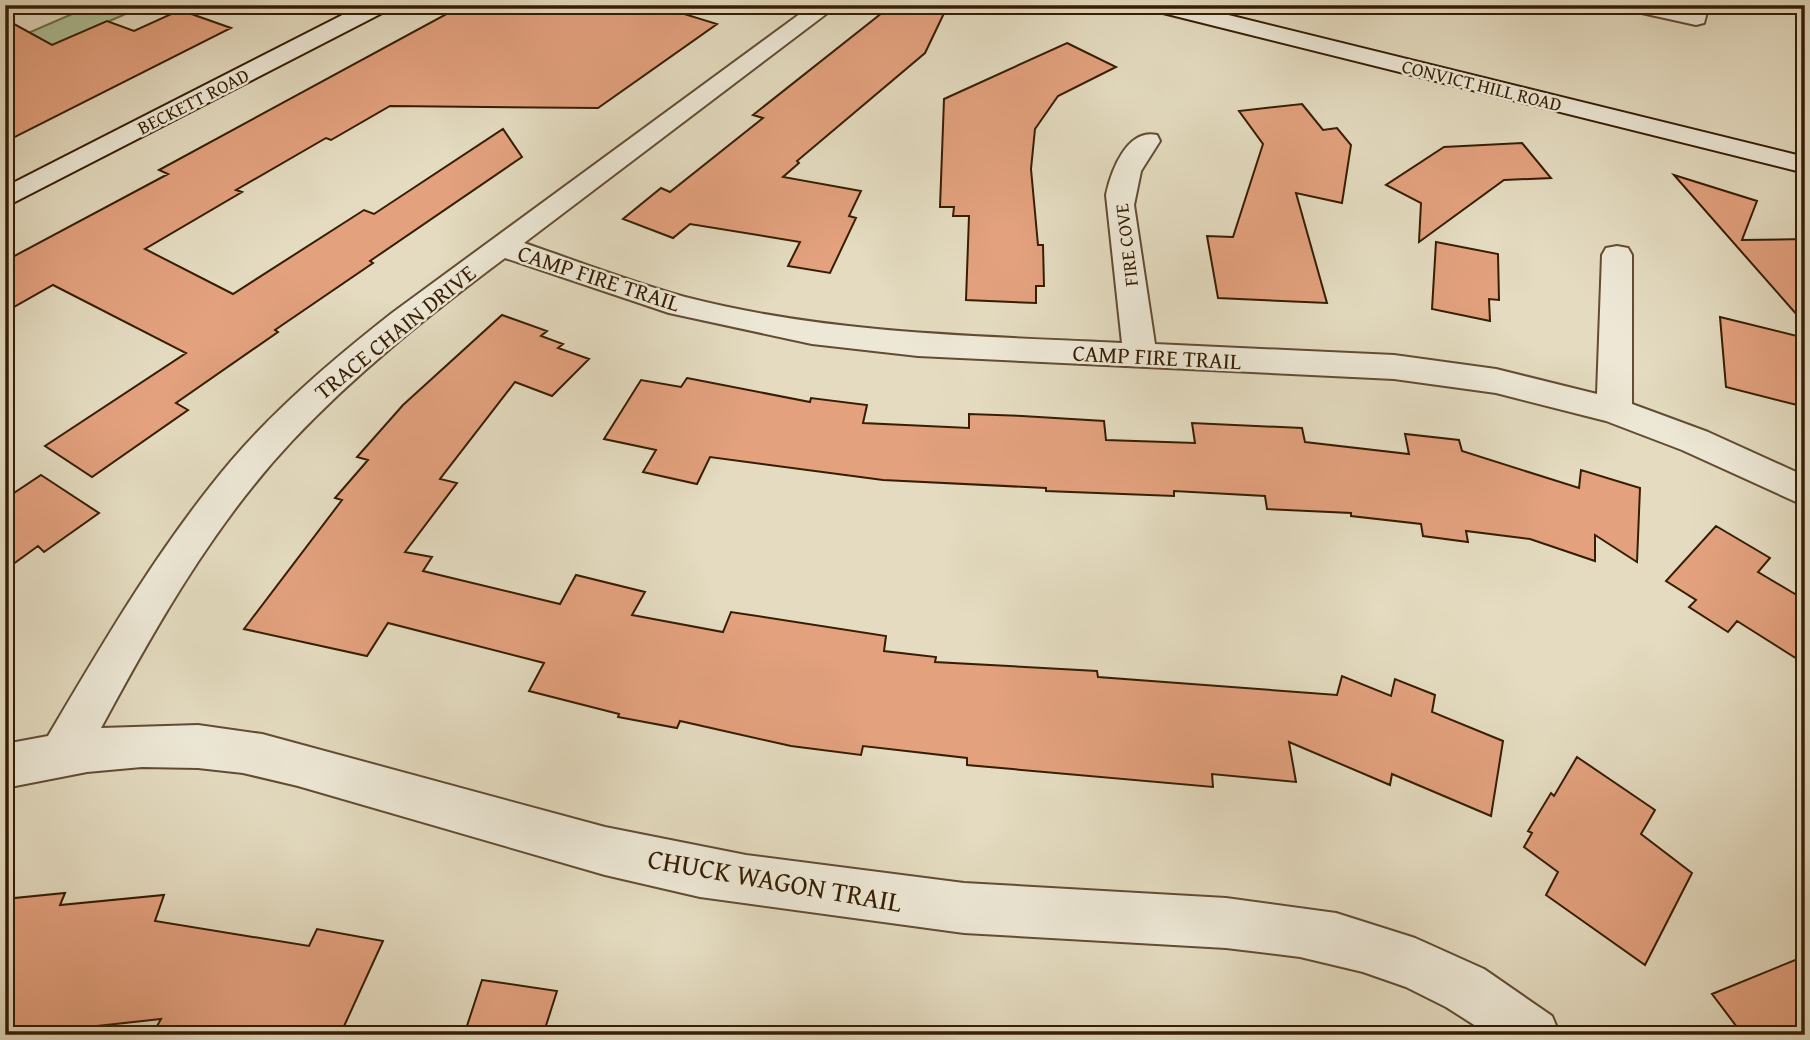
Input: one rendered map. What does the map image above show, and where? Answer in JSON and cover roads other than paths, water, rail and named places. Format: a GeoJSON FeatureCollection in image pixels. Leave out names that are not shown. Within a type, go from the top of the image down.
{"type":"FeatureCollection","features":[{"type":"Feature","properties":{"kind":"street","name":"BECKETT ROAD"},"geometry":{"type":"LineString","coordinates":[[5,198],[380,5]]}},
{"type":"Feature","properties":{"kind":"street","name":"TRACE CHAIN DRIVE"},"geometry":{"type":"LineString","coordinates":[[63,753],[128,635],[172,569],[207,519],[269,444],[352,363],[501,246],[827,5]]}},
{"type":"Feature","properties":{"kind":"street","name":"CONVICT HILL ROAD"},"geometry":{"type":"LineString","coordinates":[[1159,5],[1805,165]]}},
{"type":"Feature","properties":{"kind":"street"},"geometry":{"type":"LineString","coordinates":[[1636,5],[1697,12]]}},
{"type":"Feature","properties":{"kind":"street","name":"FIRE COVE"},"geometry":{"type":"LineString","coordinates":[[1140,356],[1120,205],[1121,187],[1129,163],[1147,141]]}},
{"type":"Feature","properties":{"kind":"street","name":"CAMP FIRE TRAIL"},"geometry":{"type":"LineString","coordinates":[[501,246],[680,306],[811,333],[918,345],[1394,367],[1496,381],[1614,411],[1695,441],[1805,492]]}},
{"type":"Feature","properties":{"kind":"street"},"geometry":{"type":"LineString","coordinates":[[1614,411],[1617,255]]}},
{"type":"Feature","properties":{"kind":"street","name":"CHUCK WAGON TRAIL"},"geometry":{"type":"LineString","coordinates":[[5,766],[63,753],[153,746],[225,749],[291,763],[662,864],[767,883],[963,910],[1262,927],[1334,938],[1394,955],[1444,976],[1505,1010],[1534,1035]]}}]}
